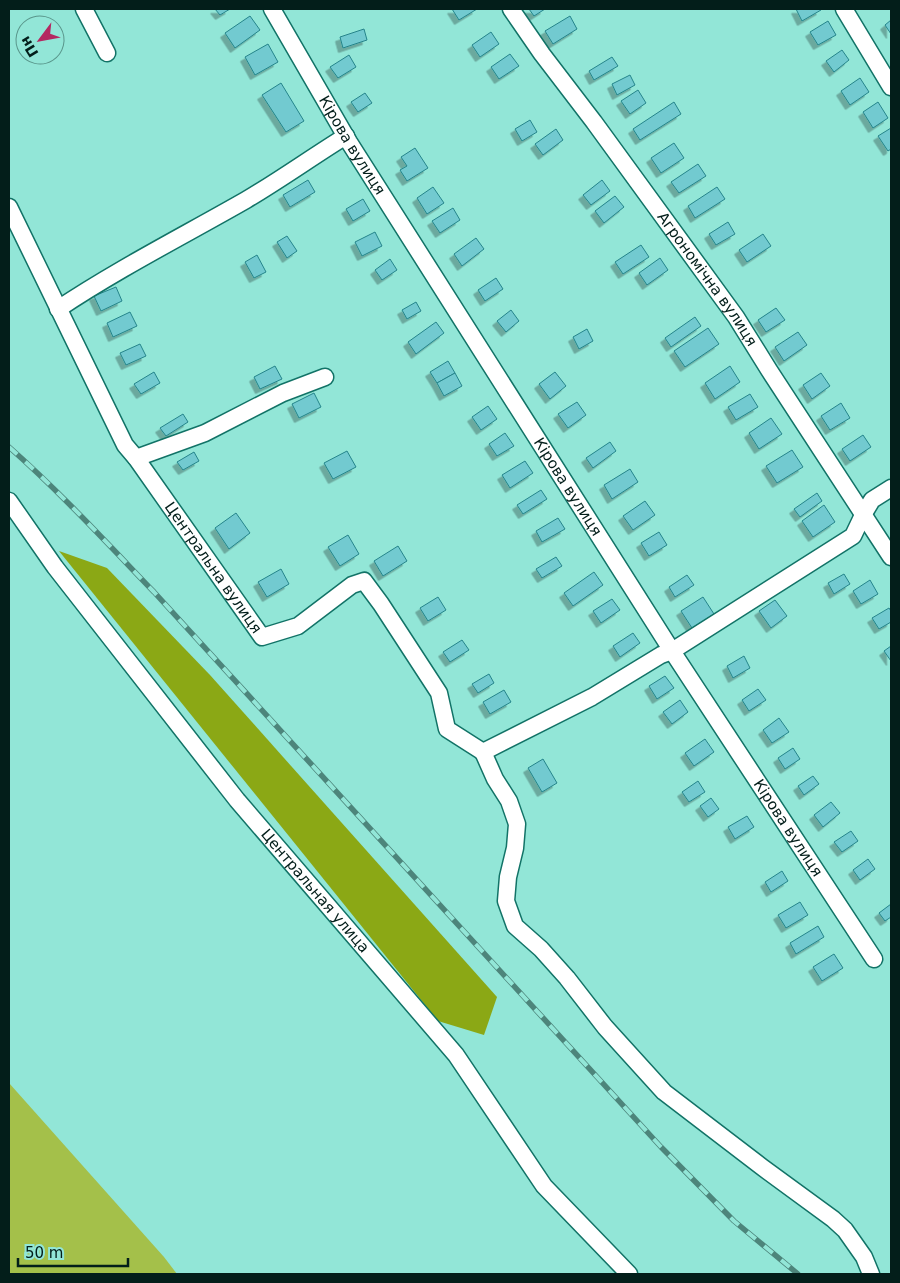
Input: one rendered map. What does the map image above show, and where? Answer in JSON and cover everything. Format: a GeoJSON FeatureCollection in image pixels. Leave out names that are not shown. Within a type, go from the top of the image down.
{"type":"FeatureCollection","features":[{"type":"Feature","properties":{"kind":"street"},"geometry":{"type":"LineString","coordinates":[[84,9],[106,53]]}},
{"type":"Feature","properties":{"kind":"street","name":"Кірова вулиця"},"geometry":{"type":"LineString","coordinates":[[272,9],[346,136],[672,651],[874,959]]}},
{"type":"Feature","properties":{"kind":"street","name":"Агрономічна вулиця"},"geometry":{"type":"LineString","coordinates":[[511,9],[542,54],[736,317],[891,557]]}},
{"type":"Feature","properties":{"kind":"street"},"geometry":{"type":"LineString","coordinates":[[844,9],[891,87]]}},
{"type":"Feature","properties":{"kind":"street"},"geometry":{"type":"LineString","coordinates":[[58,309],[122,269],[248,198],[346,136]]}},
{"type":"Feature","properties":{"kind":"street","name":"Центральна вулиця"},"geometry":{"type":"LineString","coordinates":[[9,207],[124,445],[136,458],[262,637],[298,626],[352,584],[364,581],[439,693],[447,729],[483,752]]}},
{"type":"Feature","properties":{"kind":"street"},"geometry":{"type":"LineString","coordinates":[[136,458],[205,433],[283,393],[325,376]]}},
{"type":"Feature","properties":{"kind":"street"},"geometry":{"type":"LineString","coordinates":[[872,1274],[864,1257],[845,1230],[833,1219],[664,1092],[605,1027],[567,978],[541,949],[515,926],[506,901],[517,824],[510,801],[495,779],[483,752],[592,697],[662,655],[672,651],[853,536],[872,500],[891,488]]}},
{"type":"Feature","properties":{"kind":"street","name":"Центральная улица"},"geometry":{"type":"LineString","coordinates":[[9,501],[55,567],[237,800],[456,1055],[544,1186],[629,1274]]}},
{"type":"Feature","properties":{"kind":"green space"},"geometry":{"type":"Polygon","coordinates":[[[59,551],[107,568],[210,675],[497,997],[484,1035],[438,1021],[59,551]]]}},
{"type":"Feature","properties":{"kind":"green space"},"geometry":{"type":"Polygon","coordinates":[[[9,1083],[164,1257],[177,1274],[9,1274],[9,1083]]]}},
{"type":"Feature","properties":{"kind":"building"},"geometry":{"type":"Polygon","coordinates":[[[215,9],[230,9],[220,15],[215,9]]]}},
{"type":"Feature","properties":{"kind":"building"},"geometry":{"type":"Polygon","coordinates":[[[452,9],[477,9],[459,20],[452,9]]]}},
{"type":"Feature","properties":{"kind":"building"},"geometry":{"type":"Polygon","coordinates":[[[529,9],[545,9],[534,16],[529,9]]]}},
{"type":"Feature","properties":{"kind":"building"},"geometry":{"type":"Polygon","coordinates":[[[796,9],[820,9],[821,10],[802,21],[796,9]]]}},
{"type":"Feature","properties":{"kind":"building"},"geometry":{"type":"Polygon","coordinates":[[[250,16],[260,30],[235,48],[225,33],[250,16]]]}},
{"type":"Feature","properties":{"kind":"building"},"geometry":{"type":"Polygon","coordinates":[[[570,16],[577,29],[553,44],[545,31],[570,16]]]}},
{"type":"Feature","properties":{"kind":"building"},"geometry":{"type":"Polygon","coordinates":[[[891,20],[891,34],[885,25],[891,20]]]}},
{"type":"Feature","properties":{"kind":"building"},"geometry":{"type":"Polygon","coordinates":[[[828,21],[836,35],[818,45],[810,32],[828,21]]]}},
{"type":"Feature","properties":{"kind":"building"},"geometry":{"type":"Polygon","coordinates":[[[364,29],[367,40],[343,48],[340,37],[364,29]]]}},
{"type":"Feature","properties":{"kind":"building"},"geometry":{"type":"Polygon","coordinates":[[[491,32],[499,44],[480,57],[472,45],[491,32]]]}},
{"type":"Feature","properties":{"kind":"building"},"geometry":{"type":"Polygon","coordinates":[[[268,44],[278,62],[255,75],[245,57],[268,44]]]}},
{"type":"Feature","properties":{"kind":"building"},"geometry":{"type":"Polygon","coordinates":[[[842,50],[849,60],[834,72],[826,61],[842,50]]]}},
{"type":"Feature","properties":{"kind":"building"},"geometry":{"type":"Polygon","coordinates":[[[510,54],[519,66],[499,79],[491,67],[510,54]]]}},
{"type":"Feature","properties":{"kind":"building"},"geometry":{"type":"Polygon","coordinates":[[[349,55],[356,67],[338,78],[330,67],[349,55]]]}},
{"type":"Feature","properties":{"kind":"building"},"geometry":{"type":"Polygon","coordinates":[[[612,57],[618,66],[594,80],[589,71],[612,57]]]}},
{"type":"Feature","properties":{"kind":"building"},"geometry":{"type":"Polygon","coordinates":[[[630,75],[635,85],[617,95],[612,84],[630,75]]]}},
{"type":"Feature","properties":{"kind":"building"},"geometry":{"type":"Polygon","coordinates":[[[860,78],[869,92],[850,105],[841,91],[860,78]]]}},
{"type":"Feature","properties":{"kind":"building"},"geometry":{"type":"Polygon","coordinates":[[[281,83],[304,121],[286,132],[262,95],[281,83]]]}},
{"type":"Feature","properties":{"kind":"building"},"geometry":{"type":"Polygon","coordinates":[[[638,90],[646,103],[630,114],[621,101],[638,90]]]}},
{"type":"Feature","properties":{"kind":"building"},"geometry":{"type":"Polygon","coordinates":[[[365,93],[372,103],[358,112],[351,102],[365,93]]]}},
{"type":"Feature","properties":{"kind":"building"},"geometry":{"type":"Polygon","coordinates":[[[674,102],[681,114],[640,140],[633,129],[674,102]]]}},
{"type":"Feature","properties":{"kind":"building"},"geometry":{"type":"Polygon","coordinates":[[[878,102],[888,118],[873,128],[863,112],[878,102]]]}},
{"type":"Feature","properties":{"kind":"building"},"geometry":{"type":"Polygon","coordinates":[[[530,120],[537,132],[522,141],[515,129],[530,120]]]}},
{"type":"Feature","properties":{"kind":"building"},"geometry":{"type":"Polygon","coordinates":[[[891,128],[891,149],[888,151],[878,136],[891,128]]]}},
{"type":"Feature","properties":{"kind":"building"},"geometry":{"type":"Polygon","coordinates":[[[556,129],[563,140],[543,155],[535,144],[556,129]]]}},
{"type":"Feature","properties":{"kind":"building"},"geometry":{"type":"Polygon","coordinates":[[[674,143],[684,158],[661,173],[651,158],[674,143]]]}},
{"type":"Feature","properties":{"kind":"building"},"geometry":{"type":"Polygon","coordinates":[[[415,148],[428,168],[407,181],[400,170],[407,166],[401,157],[415,148]]]}},
{"type":"Feature","properties":{"kind":"building"},"geometry":{"type":"Polygon","coordinates":[[[698,164],[706,176],[679,193],[671,182],[698,164]]]}},
{"type":"Feature","properties":{"kind":"building"},"geometry":{"type":"Polygon","coordinates":[[[308,180],[315,192],[290,207],[283,195],[308,180]]]}},
{"type":"Feature","properties":{"kind":"building"},"geometry":{"type":"Polygon","coordinates":[[[602,180],[610,191],[591,205],[583,195],[602,180]]]}},
{"type":"Feature","properties":{"kind":"building"},"geometry":{"type":"Polygon","coordinates":[[[433,187],[444,203],[427,214],[417,198],[433,187]]]}},
{"type":"Feature","properties":{"kind":"building"},"geometry":{"type":"Polygon","coordinates":[[[717,187],[725,199],[695,218],[688,206],[717,187]]]}},
{"type":"Feature","properties":{"kind":"building"},"geometry":{"type":"Polygon","coordinates":[[[615,196],[624,207],[604,223],[595,211],[615,196]]]}},
{"type":"Feature","properties":{"kind":"building"},"geometry":{"type":"Polygon","coordinates":[[[363,199],[370,211],[353,221],[346,209],[363,199]]]}},
{"type":"Feature","properties":{"kind":"building"},"geometry":{"type":"Polygon","coordinates":[[[453,208],[460,220],[440,233],[432,221],[453,208]]]}},
{"type":"Feature","properties":{"kind":"building"},"geometry":{"type":"Polygon","coordinates":[[[728,222],[735,234],[716,245],[709,234],[728,222]]]}},
{"type":"Feature","properties":{"kind":"building"},"geometry":{"type":"Polygon","coordinates":[[[375,232],[382,246],[362,256],[355,242],[375,232]]]}},
{"type":"Feature","properties":{"kind":"building"},"geometry":{"type":"Polygon","coordinates":[[[763,234],[771,246],[747,262],[739,250],[763,234]]]}},
{"type":"Feature","properties":{"kind":"building"},"geometry":{"type":"Polygon","coordinates":[[[287,236],[297,251],[287,258],[277,242],[287,236]]]}},
{"type":"Feature","properties":{"kind":"building"},"geometry":{"type":"Polygon","coordinates":[[[476,238],[484,249],[462,266],[454,254],[476,238]]]}},
{"type":"Feature","properties":{"kind":"building"},"geometry":{"type":"Polygon","coordinates":[[[641,245],[649,257],[623,274],[615,262],[641,245]]]}},
{"type":"Feature","properties":{"kind":"building"},"geometry":{"type":"Polygon","coordinates":[[[257,255],[266,272],[254,278],[245,262],[257,255]]]}},
{"type":"Feature","properties":{"kind":"building"},"geometry":{"type":"Polygon","coordinates":[[[660,258],[668,270],[647,285],[639,273],[660,258]]]}},
{"type":"Feature","properties":{"kind":"building"},"geometry":{"type":"Polygon","coordinates":[[[390,259],[397,270],[382,280],[375,270],[390,259]]]}},
{"type":"Feature","properties":{"kind":"building"},"geometry":{"type":"Polygon","coordinates":[[[496,278],[503,289],[485,301],[478,290],[496,278]]]}},
{"type":"Feature","properties":{"kind":"building"},"geometry":{"type":"Polygon","coordinates":[[[116,287],[122,301],[101,311],[94,296],[116,287]]]}},
{"type":"Feature","properties":{"kind":"building"},"geometry":{"type":"Polygon","coordinates":[[[416,302],[421,311],[407,319],[402,310],[416,302]]]}},
{"type":"Feature","properties":{"kind":"building"},"geometry":{"type":"Polygon","coordinates":[[[776,308],[785,320],[766,332],[758,320],[776,308]]]}},
{"type":"Feature","properties":{"kind":"building"},"geometry":{"type":"Polygon","coordinates":[[[511,310],[519,321],[506,332],[497,321],[511,310]]]}},
{"type":"Feature","properties":{"kind":"building"},"geometry":{"type":"Polygon","coordinates":[[[130,312],[137,326],[113,337],[107,323],[130,312]]]}},
{"type":"Feature","properties":{"kind":"building"},"geometry":{"type":"Polygon","coordinates":[[[695,317],[701,326],[671,347],[665,338],[695,317]]]}},
{"type":"Feature","properties":{"kind":"building"},"geometry":{"type":"Polygon","coordinates":[[[436,322],[444,333],[416,354],[408,342],[436,322]]]}},
{"type":"Feature","properties":{"kind":"building"},"geometry":{"type":"Polygon","coordinates":[[[708,328],[719,344],[685,367],[674,351],[708,328]]]}},
{"type":"Feature","properties":{"kind":"building"},"geometry":{"type":"Polygon","coordinates":[[[587,329],[593,341],[579,349],[573,337],[587,329]]]}},
{"type":"Feature","properties":{"kind":"building"},"geometry":{"type":"Polygon","coordinates":[[[798,332],[807,345],[784,361],[775,347],[798,332]]]}},
{"type":"Feature","properties":{"kind":"building"},"geometry":{"type":"Polygon","coordinates":[[[140,344],[146,356],[126,365],[120,353],[140,344]]]}},
{"type":"Feature","properties":{"kind":"building"},"geometry":{"type":"Polygon","coordinates":[[[448,361],[455,373],[437,383],[430,372],[448,361]]]}},
{"type":"Feature","properties":{"kind":"building"},"geometry":{"type":"Polygon","coordinates":[[[275,366],[282,379],[260,389],[254,377],[275,366]]]}},
{"type":"Feature","properties":{"kind":"building"},"geometry":{"type":"Polygon","coordinates":[[[730,366],[740,382],[715,399],[705,383],[730,366]]]}},
{"type":"Feature","properties":{"kind":"building"},"geometry":{"type":"Polygon","coordinates":[[[154,372],[160,383],[141,394],[134,384],[154,372]]]}},
{"type":"Feature","properties":{"kind":"building"},"geometry":{"type":"Polygon","coordinates":[[[555,372],[566,386],[550,399],[539,384],[555,372]]]}},
{"type":"Feature","properties":{"kind":"building"},"geometry":{"type":"Polygon","coordinates":[[[455,373],[462,386],[444,396],[437,383],[455,373]]]}},
{"type":"Feature","properties":{"kind":"building"},"geometry":{"type":"Polygon","coordinates":[[[821,373],[830,386],[812,399],[803,385],[821,373]]]}},
{"type":"Feature","properties":{"kind":"building"},"geometry":{"type":"Polygon","coordinates":[[[314,393],[321,407],[299,418],[292,404],[314,393]]]}},
{"type":"Feature","properties":{"kind":"building"},"geometry":{"type":"Polygon","coordinates":[[[750,394],[758,407],[736,420],[728,407],[750,394]]]}},
{"type":"Feature","properties":{"kind":"building"},"geometry":{"type":"Polygon","coordinates":[[[577,402],[586,415],[568,428],[558,414],[577,402]]]}},
{"type":"Feature","properties":{"kind":"building"},"geometry":{"type":"Polygon","coordinates":[[[841,403],[850,418],[830,430],[821,416],[841,403]]]}},
{"type":"Feature","properties":{"kind":"building"},"geometry":{"type":"Polygon","coordinates":[[[488,406],[497,419],[481,430],[472,417],[488,406]]]}},
{"type":"Feature","properties":{"kind":"building"},"geometry":{"type":"Polygon","coordinates":[[[183,414],[188,422],[166,436],[160,428],[183,414]]]}},
{"type":"Feature","properties":{"kind":"building"},"geometry":{"type":"Polygon","coordinates":[[[771,418],[782,434],[759,449],[749,433],[771,418]]]}},
{"type":"Feature","properties":{"kind":"building"},"geometry":{"type":"Polygon","coordinates":[[[505,433],[514,446],[497,456],[489,444],[505,433]]]}},
{"type":"Feature","properties":{"kind":"building"},"geometry":{"type":"Polygon","coordinates":[[[863,435],[871,447],[850,461],[842,449],[863,435]]]}},
{"type":"Feature","properties":{"kind":"building"},"geometry":{"type":"Polygon","coordinates":[[[610,442],[616,451],[593,468],[586,458],[610,442]]]}},
{"type":"Feature","properties":{"kind":"building"},"geometry":{"type":"Polygon","coordinates":[[[792,450],[803,467],[777,483],[766,466],[792,450]]]}},
{"type":"Feature","properties":{"kind":"building"},"geometry":{"type":"Polygon","coordinates":[[[347,451],[356,467],[333,479],[324,463],[347,451]]]}},
{"type":"Feature","properties":{"kind":"building"},"geometry":{"type":"Polygon","coordinates":[[[194,452],[199,461],[183,470],[177,462],[194,452]]]}},
{"type":"Feature","properties":{"kind":"building"},"geometry":{"type":"Polygon","coordinates":[[[525,461],[533,473],[510,488],[502,475],[525,461]]]}},
{"type":"Feature","properties":{"kind":"building"},"geometry":{"type":"Polygon","coordinates":[[[630,469],[638,482],[612,499],[604,485],[630,469]]]}},
{"type":"Feature","properties":{"kind":"building"},"geometry":{"type":"Polygon","coordinates":[[[541,490],[547,499],[523,514],[517,505],[541,490]]]}},
{"type":"Feature","properties":{"kind":"building"},"geometry":{"type":"Polygon","coordinates":[[[817,493],[822,501],[800,517],[794,509],[817,493]]]}},
{"type":"Feature","properties":{"kind":"building"},"geometry":{"type":"Polygon","coordinates":[[[645,501],[655,515],[633,530],[623,516],[645,501]]]}},
{"type":"Feature","properties":{"kind":"building"},"geometry":{"type":"Polygon","coordinates":[[[824,505],[835,522],[813,537],[802,521],[824,505]]]}},
{"type":"Feature","properties":{"kind":"building"},"geometry":{"type":"Polygon","coordinates":[[[236,513],[250,533],[229,549],[215,528],[236,513]]]}},
{"type":"Feature","properties":{"kind":"building"},"geometry":{"type":"Polygon","coordinates":[[[558,518],[565,529],[542,542],[536,531],[558,518]]]}},
{"type":"Feature","properties":{"kind":"building"},"geometry":{"type":"Polygon","coordinates":[[[659,532],[667,545],[649,556],[641,543],[659,532]]]}},
{"type":"Feature","properties":{"kind":"building"},"geometry":{"type":"Polygon","coordinates":[[[348,535],[359,554],[340,566],[328,547],[348,535]]]}},
{"type":"Feature","properties":{"kind":"building"},"geometry":{"type":"Polygon","coordinates":[[[398,546],[407,561],[383,576],[374,561],[398,546]]]}},
{"type":"Feature","properties":{"kind":"building"},"geometry":{"type":"Polygon","coordinates":[[[556,557],[562,566],[542,578],[536,569],[556,557]]]}},
{"type":"Feature","properties":{"kind":"building"},"geometry":{"type":"Polygon","coordinates":[[[281,569],[289,584],[267,597],[258,582],[281,569]]]}},
{"type":"Feature","properties":{"kind":"building"},"geometry":{"type":"Polygon","coordinates":[[[594,572],[603,585],[573,606],[564,593],[594,572]]]}},
{"type":"Feature","properties":{"kind":"building"},"geometry":{"type":"Polygon","coordinates":[[[844,574],[850,584],[834,594],[828,583],[844,574]]]}},
{"type":"Feature","properties":{"kind":"building"},"geometry":{"type":"Polygon","coordinates":[[[687,575],[694,585],[675,597],[669,587],[687,575]]]}},
{"type":"Feature","properties":{"kind":"building"},"geometry":{"type":"Polygon","coordinates":[[[870,580],[878,594],[861,604],[853,591],[870,580]]]}},
{"type":"Feature","properties":{"kind":"building"},"geometry":{"type":"Polygon","coordinates":[[[438,597],[446,610],[428,621],[420,608],[438,597]]]}},
{"type":"Feature","properties":{"kind":"building"},"geometry":{"type":"Polygon","coordinates":[[[703,597],[714,614],[692,628],[681,611],[703,597]]]}},
{"type":"Feature","properties":{"kind":"building"},"geometry":{"type":"Polygon","coordinates":[[[612,599],[620,610],[601,623],[593,611],[612,599]]]}},
{"type":"Feature","properties":{"kind":"building"},"geometry":{"type":"Polygon","coordinates":[[[775,600],[787,616],[771,628],[759,611],[775,600]]]}},
{"type":"Feature","properties":{"kind":"building"},"geometry":{"type":"Polygon","coordinates":[[[889,608],[891,611],[891,622],[879,629],[872,618],[889,608]]]}},
{"type":"Feature","properties":{"kind":"building"},"geometry":{"type":"Polygon","coordinates":[[[633,633],[640,643],[620,657],[613,646],[633,633]]]}},
{"type":"Feature","properties":{"kind":"building"},"geometry":{"type":"Polygon","coordinates":[[[462,640],[469,650],[450,662],[443,652],[462,640]]]}},
{"type":"Feature","properties":{"kind":"building"},"geometry":{"type":"Polygon","coordinates":[[[891,646],[891,661],[884,651],[891,646]]]}},
{"type":"Feature","properties":{"kind":"building"},"geometry":{"type":"Polygon","coordinates":[[[744,656],[750,668],[733,678],[727,666],[744,656]]]}},
{"type":"Feature","properties":{"kind":"building"},"geometry":{"type":"Polygon","coordinates":[[[489,674],[494,683],[478,693],[472,684],[489,674]]]}},
{"type":"Feature","properties":{"kind":"building"},"geometry":{"type":"Polygon","coordinates":[[[665,676],[674,688],[657,699],[649,686],[665,676]]]}},
{"type":"Feature","properties":{"kind":"building"},"geometry":{"type":"Polygon","coordinates":[[[758,689],[766,700],[749,711],[742,700],[758,689]]]}},
{"type":"Feature","properties":{"kind":"building"},"geometry":{"type":"Polygon","coordinates":[[[504,690],[511,702],[490,714],[483,702],[504,690]]]}},
{"type":"Feature","properties":{"kind":"building"},"geometry":{"type":"Polygon","coordinates":[[[680,700],[688,712],[672,724],[663,712],[680,700]]]}},
{"type":"Feature","properties":{"kind":"building"},"geometry":{"type":"Polygon","coordinates":[[[779,718],[789,732],[772,743],[763,730],[779,718]]]}},
{"type":"Feature","properties":{"kind":"building"},"geometry":{"type":"Polygon","coordinates":[[[705,739],[714,752],[694,766],[685,753],[705,739]]]}},
{"type":"Feature","properties":{"kind":"building"},"geometry":{"type":"Polygon","coordinates":[[[793,748],[800,759],[785,769],[778,758],[793,748]]]}},
{"type":"Feature","properties":{"kind":"building"},"geometry":{"type":"Polygon","coordinates":[[[543,759],[557,783],[542,792],[528,768],[543,759]]]}},
{"type":"Feature","properties":{"kind":"building"},"geometry":{"type":"Polygon","coordinates":[[[813,776],[819,784],[804,795],[798,786],[813,776]]]}},
{"type":"Feature","properties":{"kind":"building"},"geometry":{"type":"Polygon","coordinates":[[[698,781],[705,792],[689,802],[682,792],[698,781]]]}},
{"type":"Feature","properties":{"kind":"building"},"geometry":{"type":"Polygon","coordinates":[[[711,798],[719,809],[708,817],[700,806],[711,798]]]}},
{"type":"Feature","properties":{"kind":"building"},"geometry":{"type":"Polygon","coordinates":[[[831,802],[840,813],[823,827],[814,815],[831,802]]]}},
{"type":"Feature","properties":{"kind":"building"},"geometry":{"type":"Polygon","coordinates":[[[747,816],[754,827],[735,839],[728,827],[747,816]]]}},
{"type":"Feature","properties":{"kind":"building"},"geometry":{"type":"Polygon","coordinates":[[[851,831],[858,841],[842,852],[834,842],[851,831]]]}},
{"type":"Feature","properties":{"kind":"building"},"geometry":{"type":"Polygon","coordinates":[[[868,859],[875,869],[860,880],[853,870],[868,859]]]}},
{"type":"Feature","properties":{"kind":"building"},"geometry":{"type":"Polygon","coordinates":[[[782,871],[788,881],[771,892],[765,882],[782,871]]]}},
{"type":"Feature","properties":{"kind":"building"},"geometry":{"type":"Polygon","coordinates":[[[800,902],[808,915],[786,928],[778,915],[800,902]]]}},
{"type":"Feature","properties":{"kind":"building"},"geometry":{"type":"Polygon","coordinates":[[[891,904],[891,917],[885,921],[879,913],[891,904]]]}},
{"type":"Feature","properties":{"kind":"building"},"geometry":{"type":"Polygon","coordinates":[[[818,926],[824,937],[796,954],[790,943],[818,926]]]}},
{"type":"Feature","properties":{"kind":"building"},"geometry":{"type":"Polygon","coordinates":[[[834,954],[843,968],[822,981],[813,967],[834,954]]]}},
{"type":"Feature","properties":{"kind":"railway"},"geometry":{"type":"LineString","coordinates":[[9,447],[65,499],[154,592],[661,1147],[734,1221],[798,1274]]}}]}
